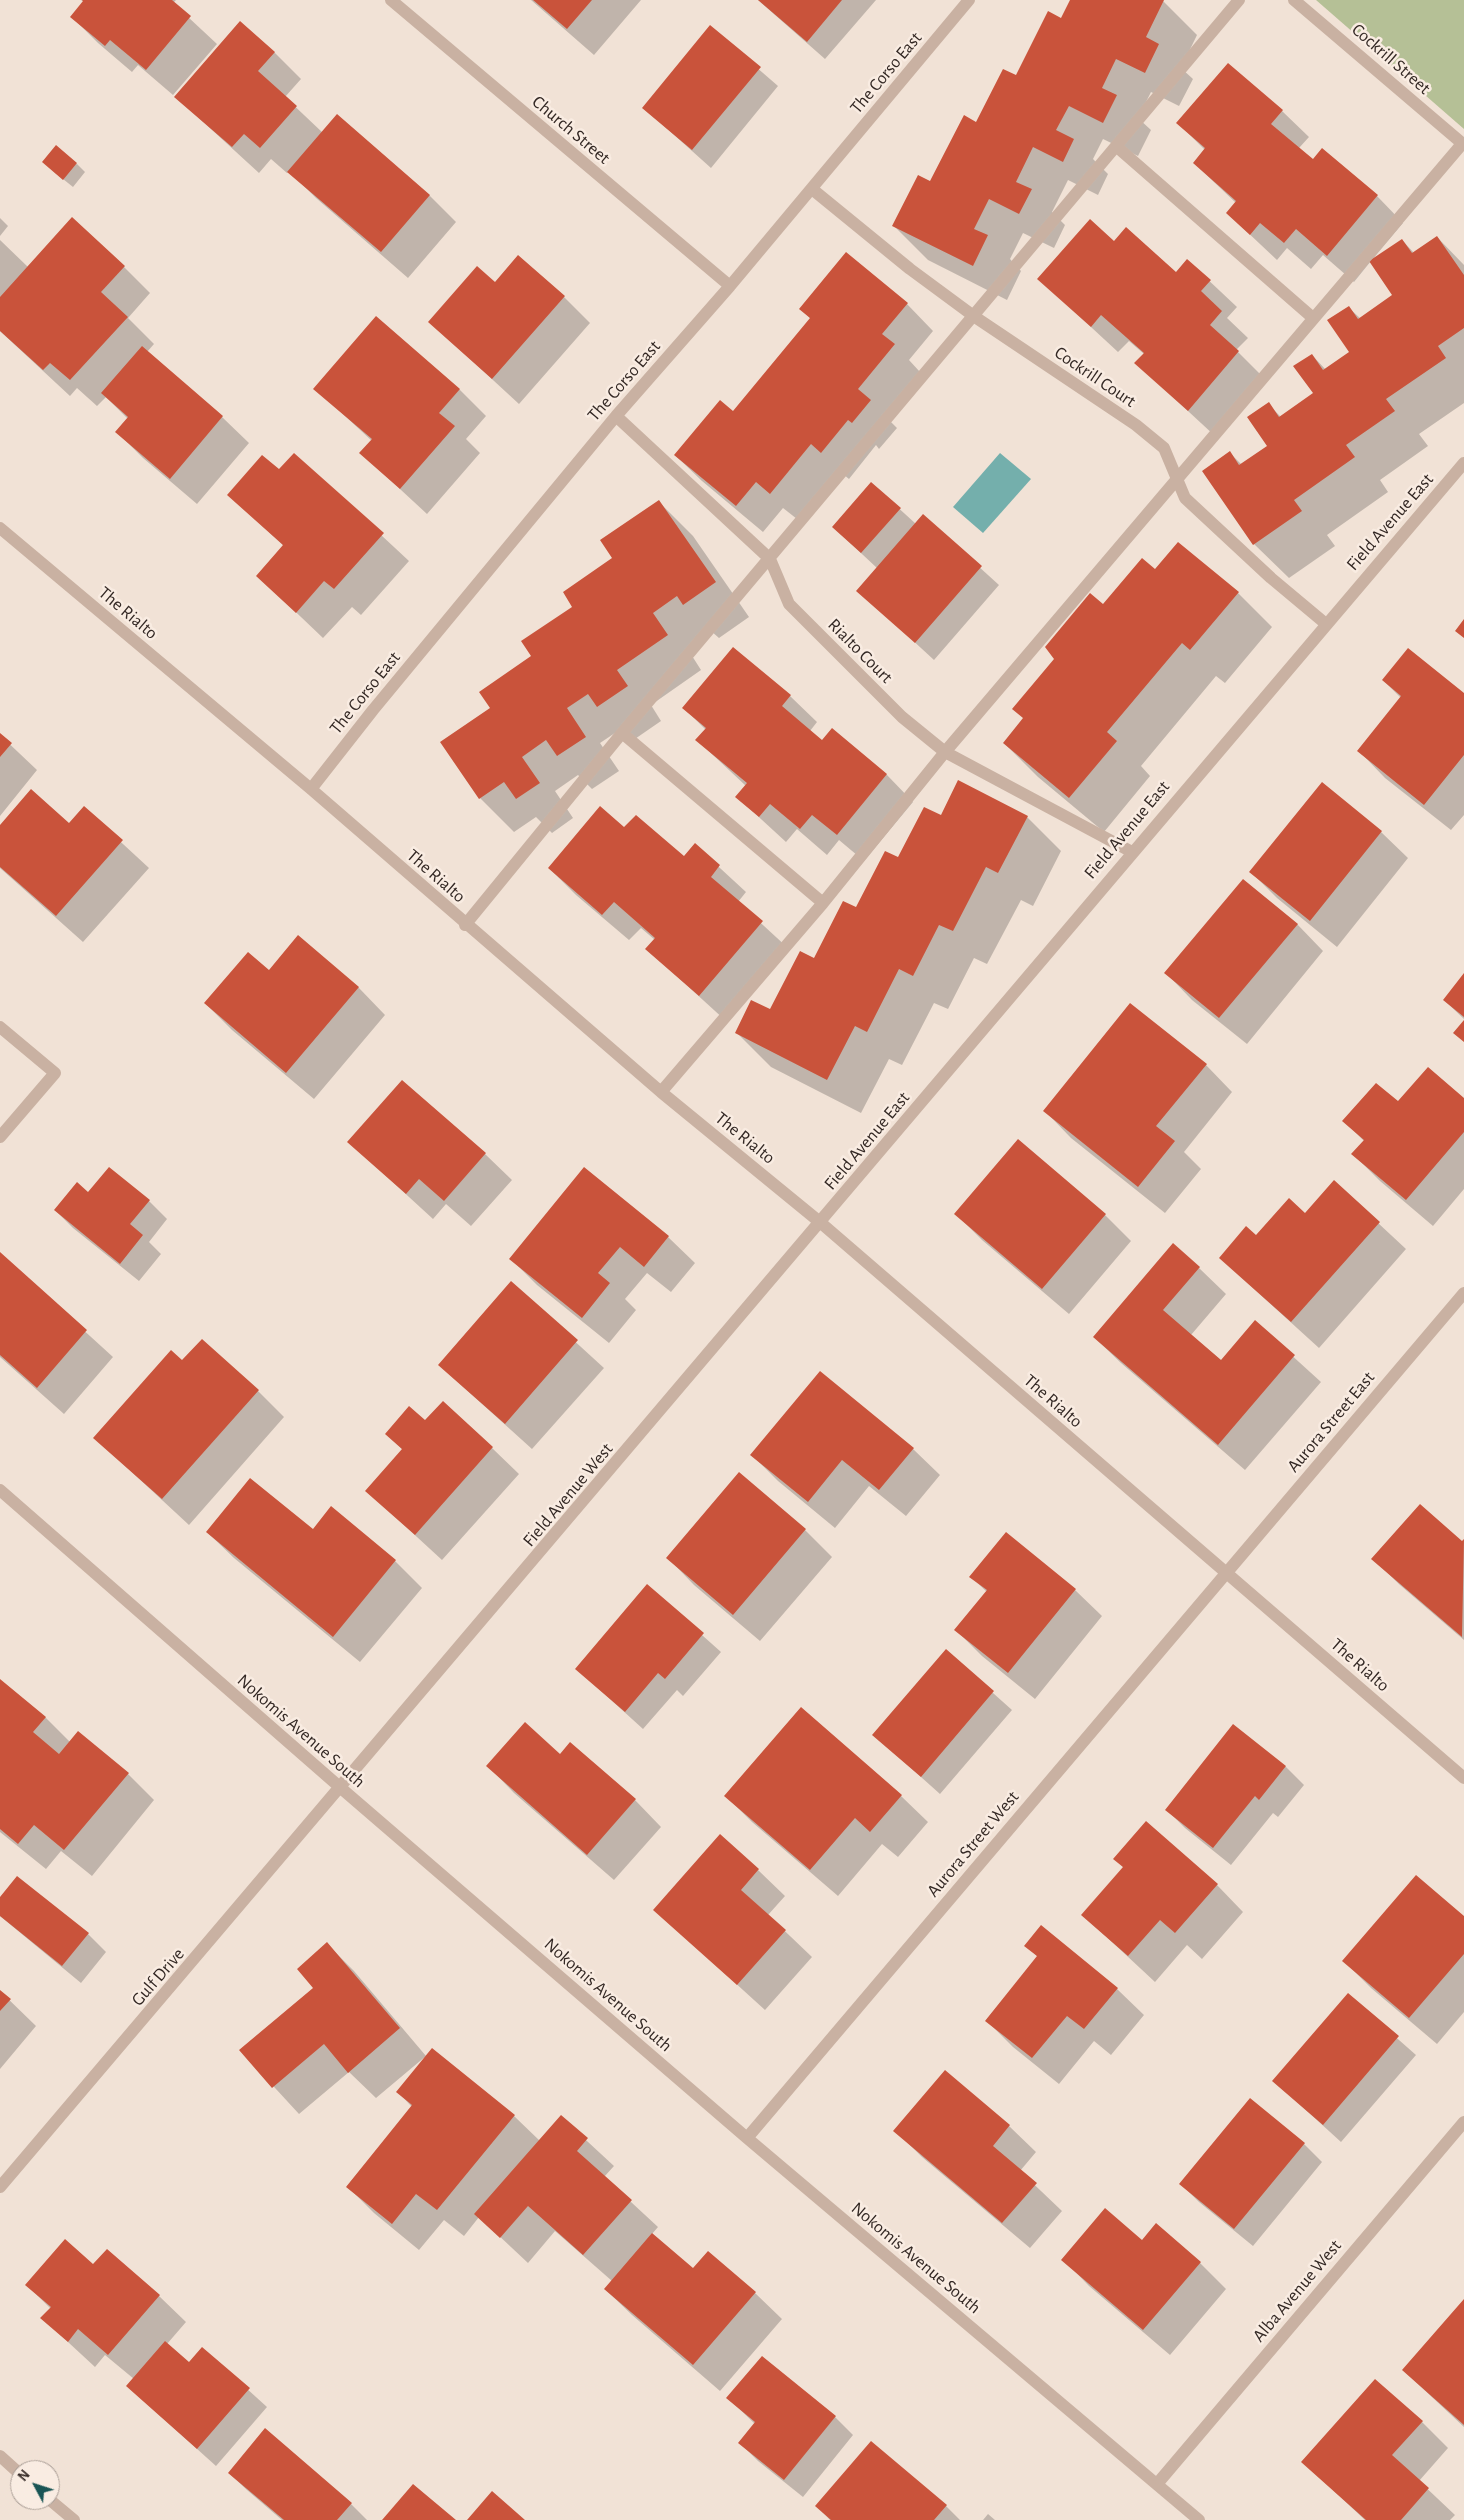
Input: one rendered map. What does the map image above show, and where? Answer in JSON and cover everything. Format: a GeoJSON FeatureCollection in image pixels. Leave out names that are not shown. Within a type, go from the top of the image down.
{"type":"FeatureCollection","features":[{"type":"Feature","properties":{"kind":"street","name":"Church Street"},"geometry":{"type":"LineString","coordinates":[[390,0],[730,286]]}},
{"type":"Feature","properties":{"kind":"street","name":"The Corso East"},"geometry":{"type":"LineString","coordinates":[[310,789],[616,416],[730,286],[969,0]]}},
{"type":"Feature","properties":{"kind":"street"},"geometry":{"type":"LineString","coordinates":[[465,925],[622,733],[770,560],[1240,0]]}},
{"type":"Feature","properties":{"kind":"street","name":"Cockrill Street"},"geometry":{"type":"LineString","coordinates":[[1294,0],[1463,144]]}},
{"type":"Feature","properties":{"kind":"street"},"geometry":{"type":"LineString","coordinates":[[661,1092],[823,903],[944,752],[1177,482],[1313,318],[1463,144]]}},
{"type":"Feature","properties":{"kind":"street"},"geometry":{"type":"LineString","coordinates":[[1117,147],[1313,318]]}},
{"type":"Feature","properties":{"kind":"street","name":"Cockrill Court"},"geometry":{"type":"LineString","coordinates":[[812,189],[910,269],[974,317],[1136,425],[1164,448],[1185,498],[1271,578],[1326,624]]}},
{"type":"Feature","properties":{"kind":"street"},"geometry":{"type":"LineString","coordinates":[[616,416],[770,560]]}},
{"type":"Feature","properties":{"kind":"street","name":"Field Avenue East"},"geometry":{"type":"LineString","coordinates":[[820,1223],[1132,852],[1464,463]]}},
{"type":"Feature","properties":{"kind":"street","name":"The Rialto"},"geometry":{"type":"LineString","coordinates":[[0,528],[310,789],[465,925],[661,1092],[820,1223],[1464,1778]]}},
{"type":"Feature","properties":{"kind":"street","name":"Rialto Court"},"geometry":{"type":"LineString","coordinates":[[770,560],[789,604],[902,717],[944,752],[1132,852]]}},
{"type":"Feature","properties":{"kind":"street"},"geometry":{"type":"LineString","coordinates":[[622,733],[823,903]]}},
{"type":"Feature","properties":{"kind":"street"},"geometry":{"type":"LineString","coordinates":[[0,1027],[55,1073],[0,1137]]}},
{"type":"Feature","properties":{"kind":"street","name":"Field Avenue West"},"geometry":{"type":"LineString","coordinates":[[342,1789],[820,1223]]}},
{"type":"Feature","properties":{"kind":"street","name":"Aurora Street East"},"geometry":{"type":"LineString","coordinates":[[1226,1574],[1464,1293]]}},
{"type":"Feature","properties":{"kind":"street","name":"Nokomis Avenue South"},"geometry":{"type":"LineString","coordinates":[[0,1490],[342,1789],[747,2138],[1199,2520]]}},
{"type":"Feature","properties":{"kind":"street","name":"Aurora Street West"},"geometry":{"type":"LineString","coordinates":[[747,2138],[1226,1574]]}},
{"type":"Feature","properties":{"kind":"street","name":"Gulf Drive"},"geometry":{"type":"LineString","coordinates":[[0,2187],[342,1789]]}},
{"type":"Feature","properties":{"kind":"street","name":"Alba Avenue West"},"geometry":{"type":"LineString","coordinates":[[1157,2484],[1464,2122]]}},
{"type":"Feature","properties":{"kind":"street"},"geometry":{"type":"LineString","coordinates":[[0,2456],[10,2465]]}},
{"type":"Feature","properties":{"kind":"street"},"geometry":{"type":"LineString","coordinates":[[60,2508],[74,2520]]}},
{"type":"Feature","properties":{"kind":"green space"},"geometry":{"type":"Polygon","coordinates":[[[1316,0],[1464,0],[1464,129],[1316,0]]]}},
{"type":"Feature","properties":{"kind":"water"},"geometry":{"type":"Polygon","coordinates":[[[1000,453],[1031,479],[983,533],[953,507],[1000,453]]]}},
{"type":"Feature","properties":{"kind":"building"},"geometry":{"type":"Polygon","coordinates":[[[82,0],[172,0],[191,16],[146,70],[110,40],[105,46],[70,17],[82,0]]]}},
{"type":"Feature","properties":{"kind":"building"},"geometry":{"type":"Polygon","coordinates":[[[533,0],[592,0],[567,29],[533,0]]]}},
{"type":"Feature","properties":{"kind":"building"},"geometry":{"type":"Polygon","coordinates":[[[758,0],[842,0],[807,42],[758,0]]]}},
{"type":"Feature","properties":{"kind":"building"},"geometry":{"type":"Polygon","coordinates":[[[1070,0],[1164,0],[1146,37],[1159,44],[1145,73],[1116,59],[1102,88],[1117,95],[1103,123],[1069,106],[1056,130],[1074,139],[1063,162],[1033,147],[1016,182],[1032,189],[1019,214],[989,199],[974,229],[988,235],[973,266],[892,226],[918,175],[930,181],[964,115],[976,122],[1003,69],[1016,75],[1048,11],[1061,18],[1070,0]]]}},
{"type":"Feature","properties":{"kind":"building"},"geometry":{"type":"Polygon","coordinates":[[[240,21],[275,52],[258,71],[297,106],[260,148],[244,134],[232,147],[174,97],[240,21]]]}},
{"type":"Feature","properties":{"kind":"building"},"geometry":{"type":"Polygon","coordinates":[[[710,25],[761,67],[692,150],[642,108],[710,25]]]}},
{"type":"Feature","properties":{"kind":"building"},"geometry":{"type":"Polygon","coordinates":[[[1228,63],[1283,110],[1271,124],[1313,159],[1322,148],[1378,195],[1327,256],[1296,229],[1284,243],[1260,223],[1250,235],[1226,213],[1236,201],[1193,163],[1205,148],[1176,123],[1228,63]]]}},
{"type":"Feature","properties":{"kind":"building"},"geometry":{"type":"Polygon","coordinates":[[[337,114],[430,195],[381,252],[287,172],[337,114]]]}},
{"type":"Feature","properties":{"kind":"building"},"geometry":{"type":"Polygon","coordinates":[[[56,145],[77,163],[63,180],[42,162],[56,145]]]}},
{"type":"Feature","properties":{"kind":"building"},"geometry":{"type":"Polygon","coordinates":[[[72,217],[125,266],[101,292],[128,317],[70,380],[50,363],[43,370],[0,331],[0,297],[72,217]]]}},
{"type":"Feature","properties":{"kind":"building"},"geometry":{"type":"Polygon","coordinates":[[[1090,219],[1114,241],[1126,227],[1176,272],[1187,259],[1211,280],[1201,291],[1222,311],[1210,325],[1239,351],[1188,411],[1134,363],[1144,353],[1101,315],[1091,327],[1037,279],[1090,219]]]}},
{"type":"Feature","properties":{"kind":"building"},"geometry":{"type":"Polygon","coordinates":[[[1437,236],[1464,275],[1464,328],[1438,346],[1446,358],[1386,399],[1395,411],[1346,445],[1355,457],[1294,500],[1302,511],[1253,545],[1202,471],[1230,451],[1239,465],[1267,446],[1247,417],[1269,402],[1279,417],[1313,393],[1293,366],[1312,354],[1323,370],[1349,352],[1327,320],[1349,306],[1358,319],[1392,295],[1369,261],[1402,239],[1412,253],[1437,236]]]}},
{"type":"Feature","properties":{"kind":"building"},"geometry":{"type":"Polygon","coordinates":[[[846,252],[908,303],[882,334],[895,344],[858,389],[871,400],[852,423],[848,420],[821,453],[811,444],[770,494],[756,482],[736,506],[674,455],[720,400],[733,411],[810,318],[799,309],[846,252]]]}},
{"type":"Feature","properties":{"kind":"building"},"geometry":{"type":"Polygon","coordinates":[[[518,255],[565,296],[492,379],[428,322],[477,266],[495,282],[518,255]]]}},
{"type":"Feature","properties":{"kind":"building"},"geometry":{"type":"Polygon","coordinates":[[[376,316],[460,389],[439,413],[455,426],[400,489],[359,453],[372,439],[313,389],[376,316]]]}},
{"type":"Feature","properties":{"kind":"building"},"geometry":{"type":"Polygon","coordinates":[[[142,346],[223,416],[170,479],[115,432],[128,417],[101,393],[142,346]]]}},
{"type":"Feature","properties":{"kind":"building"},"geometry":{"type":"Polygon","coordinates":[[[294,453],[384,533],[334,589],[324,581],[296,613],[256,576],[283,545],[227,495],[262,455],[279,469],[294,453]]]}},
{"type":"Feature","properties":{"kind":"building"},"geometry":{"type":"Polygon","coordinates":[[[871,482],[901,508],[861,553],[832,527],[871,482]]]}},
{"type":"Feature","properties":{"kind":"building"},"geometry":{"type":"Polygon","coordinates":[[[659,500],[716,582],[683,605],[677,596],[653,613],[668,635],[617,670],[628,686],[597,707],[588,694],[567,708],[586,737],[557,756],[546,740],[522,757],[540,783],[516,799],[504,782],[479,799],[440,742],[490,708],[479,692],[531,656],[521,641],[572,607],[563,592],[612,558],[600,540],[659,500]]]}},
{"type":"Feature","properties":{"kind":"building"},"geometry":{"type":"Polygon","coordinates":[[[923,514],[982,566],[915,643],[856,591],[923,514]]]}},
{"type":"Feature","properties":{"kind":"building"},"geometry":{"type":"Polygon","coordinates":[[[1178,542],[1239,592],[1190,650],[1182,643],[1107,732],[1117,741],[1069,798],[1003,743],[1023,718],[1012,709],[1054,659],[1045,647],[1090,593],[1103,604],[1142,558],[1155,569],[1178,542]]]}},
{"type":"Feature","properties":{"kind":"building"},"geometry":{"type":"Polygon","coordinates":[[[1464,619],[1464,638],[1455,631],[1464,619]]]}},
{"type":"Feature","properties":{"kind":"building"},"geometry":{"type":"Polygon","coordinates":[[[733,647],[791,695],[782,706],[822,740],[832,728],[887,774],[837,835],[812,815],[800,829],[770,804],[759,817],[735,797],[747,783],[695,740],[706,728],[682,708],[733,647]]]}},
{"type":"Feature","properties":{"kind":"building"},"geometry":{"type":"Polygon","coordinates":[[[1408,648],[1464,693],[1464,755],[1424,805],[1357,751],[1401,696],[1382,680],[1408,648]]]}},
{"type":"Feature","properties":{"kind":"building"},"geometry":{"type":"Polygon","coordinates":[[[0,733],[12,743],[0,757],[0,733]]]}},
{"type":"Feature","properties":{"kind":"building"},"geometry":{"type":"Polygon","coordinates":[[[958,780],[1028,816],[998,873],[986,867],[953,931],[939,925],[913,976],[899,969],[867,1032],[855,1026],[827,1080],[735,1033],[751,1000],[770,1009],[800,951],[814,958],[843,901],[856,907],[885,851],[898,857],[924,807],[941,815],[958,780]]]}},
{"type":"Feature","properties":{"kind":"building"},"geometry":{"type":"Polygon","coordinates":[[[1322,782],[1382,831],[1310,921],[1249,872],[1322,782]]]}},
{"type":"Feature","properties":{"kind":"building"},"geometry":{"type":"Polygon","coordinates":[[[31,789],[69,823],[84,806],[123,840],[56,916],[0,867],[0,825],[31,789]]]}},
{"type":"Feature","properties":{"kind":"building"},"geometry":{"type":"Polygon","coordinates":[[[600,806],[624,827],[636,815],[684,856],[695,843],[720,865],[711,877],[763,921],[699,996],[645,949],[655,938],[614,902],[602,915],[548,868],[600,806]]]}},
{"type":"Feature","properties":{"kind":"building"},"geometry":{"type":"Polygon","coordinates":[[[1243,879],[1298,924],[1219,1018],[1164,973],[1243,879]]]}},
{"type":"Feature","properties":{"kind":"building"},"geometry":{"type":"Polygon","coordinates":[[[298,935],[359,987],[286,1073],[204,1003],[248,952],[269,970],[298,935]]]}},
{"type":"Feature","properties":{"kind":"building"},"geometry":{"type":"Polygon","coordinates":[[[1464,973],[1464,1017],[1443,1000],[1464,973]]]}},
{"type":"Feature","properties":{"kind":"building"},"geometry":{"type":"Polygon","coordinates":[[[1130,1003],[1207,1064],[1156,1126],[1175,1141],[1138,1187],[1043,1111],[1130,1003]]]}},
{"type":"Feature","properties":{"kind":"building"},"geometry":{"type":"Polygon","coordinates":[[[1464,1020],[1464,1042],[1453,1033],[1464,1020]]]}},
{"type":"Feature","properties":{"kind":"building"},"geometry":{"type":"Polygon","coordinates":[[[1428,1067],[1464,1098],[1464,1132],[1406,1200],[1351,1154],[1364,1140],[1342,1121],[1376,1083],[1398,1101],[1428,1067]]]}},
{"type":"Feature","properties":{"kind":"building"},"geometry":{"type":"Polygon","coordinates":[[[402,1080],[486,1153],[444,1201],[419,1179],[406,1194],[347,1142],[402,1080]]]}},
{"type":"Feature","properties":{"kind":"building"},"geometry":{"type":"Polygon","coordinates":[[[1018,1139],[1106,1214],[1042,1289],[954,1214],[1018,1139]]]}},
{"type":"Feature","properties":{"kind":"building"},"geometry":{"type":"Polygon","coordinates":[[[109,1167],[150,1200],[130,1224],[143,1235],[120,1264],[54,1210],[77,1182],[88,1192],[109,1167]]]}},
{"type":"Feature","properties":{"kind":"building"},"geometry":{"type":"Polygon","coordinates":[[[584,1167],[669,1236],[644,1267],[620,1247],[598,1273],[610,1283],[582,1318],[509,1259],[584,1167]]]}},
{"type":"Feature","properties":{"kind":"building"},"geometry":{"type":"Polygon","coordinates":[[[1334,1180],[1380,1222],[1291,1322],[1219,1258],[1246,1226],[1256,1235],[1289,1198],[1305,1213],[1334,1180]]]}},
{"type":"Feature","properties":{"kind":"building"},"geometry":{"type":"Polygon","coordinates":[[[1173,1243],[1200,1267],[1163,1310],[1221,1360],[1255,1320],[1295,1355],[1218,1445],[1093,1337],[1173,1243]]]}},
{"type":"Feature","properties":{"kind":"building"},"geometry":{"type":"Polygon","coordinates":[[[0,1252],[87,1330],[37,1388],[0,1355],[0,1252]]]}},
{"type":"Feature","properties":{"kind":"building"},"geometry":{"type":"Polygon","coordinates":[[[511,1281],[578,1340],[505,1424],[438,1365],[511,1281]]]}},
{"type":"Feature","properties":{"kind":"building"},"geometry":{"type":"Polygon","coordinates":[[[202,1339],[259,1390],[162,1499],[93,1438],[171,1350],[182,1360],[202,1339]]]}},
{"type":"Feature","properties":{"kind":"building"},"geometry":{"type":"Polygon","coordinates":[[[820,1371],[914,1448],[879,1490],[842,1460],[808,1502],[750,1455],[820,1371]]]}},
{"type":"Feature","properties":{"kind":"building"},"geometry":{"type":"Polygon","coordinates":[[[443,1401],[493,1447],[415,1535],[365,1491],[402,1449],[385,1434],[409,1406],[425,1420],[443,1401]]]}},
{"type":"Feature","properties":{"kind":"building"},"geometry":{"type":"Polygon","coordinates":[[[739,1472],[806,1529],[733,1615],[666,1558],[739,1472]]]}},
{"type":"Feature","properties":{"kind":"building"},"geometry":{"type":"Polygon","coordinates":[[[250,1478],[313,1529],[331,1506],[396,1560],[333,1637],[206,1532],[250,1478]]]}},
{"type":"Feature","properties":{"kind":"building"},"geometry":{"type":"Polygon","coordinates":[[[1420,1504],[1462,1541],[1464,1539],[1462,1637],[1371,1559],[1420,1504]]]}},
{"type":"Feature","properties":{"kind":"building"},"geometry":{"type":"Polygon","coordinates":[[[1006,1532],[1076,1589],[1008,1673],[954,1630],[987,1590],[969,1577],[1006,1532]]]}},
{"type":"Feature","properties":{"kind":"building"},"geometry":{"type":"Polygon","coordinates":[[[647,1584],[704,1633],[665,1679],[658,1673],[625,1712],[575,1669],[647,1584]]]}},
{"type":"Feature","properties":{"kind":"building"},"geometry":{"type":"Polygon","coordinates":[[[946,1649],[994,1691],[921,1777],[872,1735],[946,1649]]]}},
{"type":"Feature","properties":{"kind":"building"},"geometry":{"type":"Polygon","coordinates":[[[0,1679],[46,1717],[33,1732],[59,1754],[78,1731],[129,1773],[64,1850],[34,1825],[18,1844],[0,1829],[0,1679]]]}},
{"type":"Feature","properties":{"kind":"building"},"geometry":{"type":"Polygon","coordinates":[[[801,1707],[902,1795],[870,1832],[855,1818],[810,1870],[724,1796],[801,1707]]]}},
{"type":"Feature","properties":{"kind":"building"},"geometry":{"type":"Polygon","coordinates":[[[525,1722],[560,1754],[570,1742],[636,1799],[587,1855],[486,1766],[525,1722]]]}},
{"type":"Feature","properties":{"kind":"building"},"geometry":{"type":"Polygon","coordinates":[[[1233,1724],[1286,1766],[1259,1800],[1255,1796],[1213,1848],[1165,1810],[1233,1724]]]}},
{"type":"Feature","properties":{"kind":"building"},"geometry":{"type":"Polygon","coordinates":[[[1146,1821],[1218,1884],[1175,1933],[1160,1920],[1128,1956],[1081,1915],[1123,1867],[1113,1859],[1146,1821]]]}},
{"type":"Feature","properties":{"kind":"building"},"geometry":{"type":"Polygon","coordinates":[[[720,1834],[759,1869],[741,1890],[786,1930],[737,1985],[653,1910],[720,1834]]]}},
{"type":"Feature","properties":{"kind":"building"},"geometry":{"type":"Polygon","coordinates":[[[1416,1875],[1464,1916],[1464,1954],[1409,2018],[1342,1961],[1416,1875]]]}},
{"type":"Feature","properties":{"kind":"building"},"geometry":{"type":"Polygon","coordinates":[[[17,1876],[89,1933],[62,1966],[0,1916],[0,1897],[17,1876]]]}},
{"type":"Feature","properties":{"kind":"building"},"geometry":{"type":"Polygon","coordinates":[[[1041,1925],[1118,1988],[1084,2029],[1067,2016],[1032,2058],[985,2021],[1037,1956],[1024,1946],[1041,1925]]]}},
{"type":"Feature","properties":{"kind":"building"},"geometry":{"type":"Polygon","coordinates":[[[327,1942],[400,2028],[348,2073],[324,2044],[272,2088],[239,2050],[313,1988],[297,1969],[327,1942]]]}},
{"type":"Feature","properties":{"kind":"building"},"geometry":{"type":"Polygon","coordinates":[[[0,1990],[11,1999],[0,2011],[0,1990]]]}},
{"type":"Feature","properties":{"kind":"building"},"geometry":{"type":"Polygon","coordinates":[[[1348,1993],[1399,2036],[1323,2125],[1272,2081],[1348,1993]]]}},
{"type":"Feature","properties":{"kind":"building"},"geometry":{"type":"Polygon","coordinates":[[[432,2048],[515,2115],[437,2210],[416,2194],[392,2224],[346,2187],[412,2105],[396,2092],[432,2048]]]}},
{"type":"Feature","properties":{"kind":"building"},"geometry":{"type":"Polygon","coordinates":[[[945,2070],[1010,2125],[993,2146],[1037,2183],[1002,2223],[893,2131],[945,2070]]]}},
{"type":"Feature","properties":{"kind":"building"},"geometry":{"type":"Polygon","coordinates":[[[1250,2098],[1305,2143],[1234,2229],[1179,2184],[1250,2098]]]}},
{"type":"Feature","properties":{"kind":"building"},"geometry":{"type":"Polygon","coordinates":[[[561,2115],[588,2138],[577,2151],[632,2200],[583,2255],[528,2206],[500,2238],[474,2214],[561,2115]]]}},
{"type":"Feature","properties":{"kind":"building"},"geometry":{"type":"Polygon","coordinates":[[[1105,2208],[1142,2240],[1156,2223],[1201,2262],[1143,2330],[1061,2260],[1105,2208]]]}},
{"type":"Feature","properties":{"kind":"building"},"geometry":{"type":"Polygon","coordinates":[[[652,2233],[693,2268],[708,2251],[756,2292],[693,2365],[604,2289],[652,2233]]]}},
{"type":"Feature","properties":{"kind":"building"},"geometry":{"type":"Polygon","coordinates":[[[65,2239],[93,2264],[107,2249],[160,2295],[108,2355],[78,2329],[68,2342],[40,2318],[51,2307],[25,2285],[65,2239]]]}},
{"type":"Feature","properties":{"kind":"building"},"geometry":{"type":"Polygon","coordinates":[[[1464,2299],[1464,2425],[1402,2370],[1464,2299]]]}},
{"type":"Feature","properties":{"kind":"building"},"geometry":{"type":"Polygon","coordinates":[[[165,2341],[189,2362],[202,2347],[250,2388],[197,2449],[126,2386],[165,2341]]]}},
{"type":"Feature","properties":{"kind":"building"},"geometry":{"type":"Polygon","coordinates":[[[762,2356],[836,2416],[784,2480],[738,2443],[755,2422],[726,2398],[762,2356]]]}},
{"type":"Feature","properties":{"kind":"building"},"geometry":{"type":"Polygon","coordinates":[[[1375,2379],[1423,2421],[1392,2455],[1429,2488],[1401,2520],[1366,2520],[1301,2462],[1375,2379]]]}},
{"type":"Feature","properties":{"kind":"building"},"geometry":{"type":"Polygon","coordinates":[[[265,2428],[352,2503],[337,2520],[284,2520],[228,2473],[265,2428]]]}},
{"type":"Feature","properties":{"kind":"building"},"geometry":{"type":"Polygon","coordinates":[[[871,2441],[947,2505],[934,2520],[831,2520],[815,2506],[871,2441]]]}},
{"type":"Feature","properties":{"kind":"building"},"geometry":{"type":"Polygon","coordinates":[[[413,2484],[456,2520],[382,2520],[413,2484]]]}},
{"type":"Feature","properties":{"kind":"building"},"geometry":{"type":"Polygon","coordinates":[[[492,2491],[525,2520],[467,2520],[492,2491]]]}}]}
